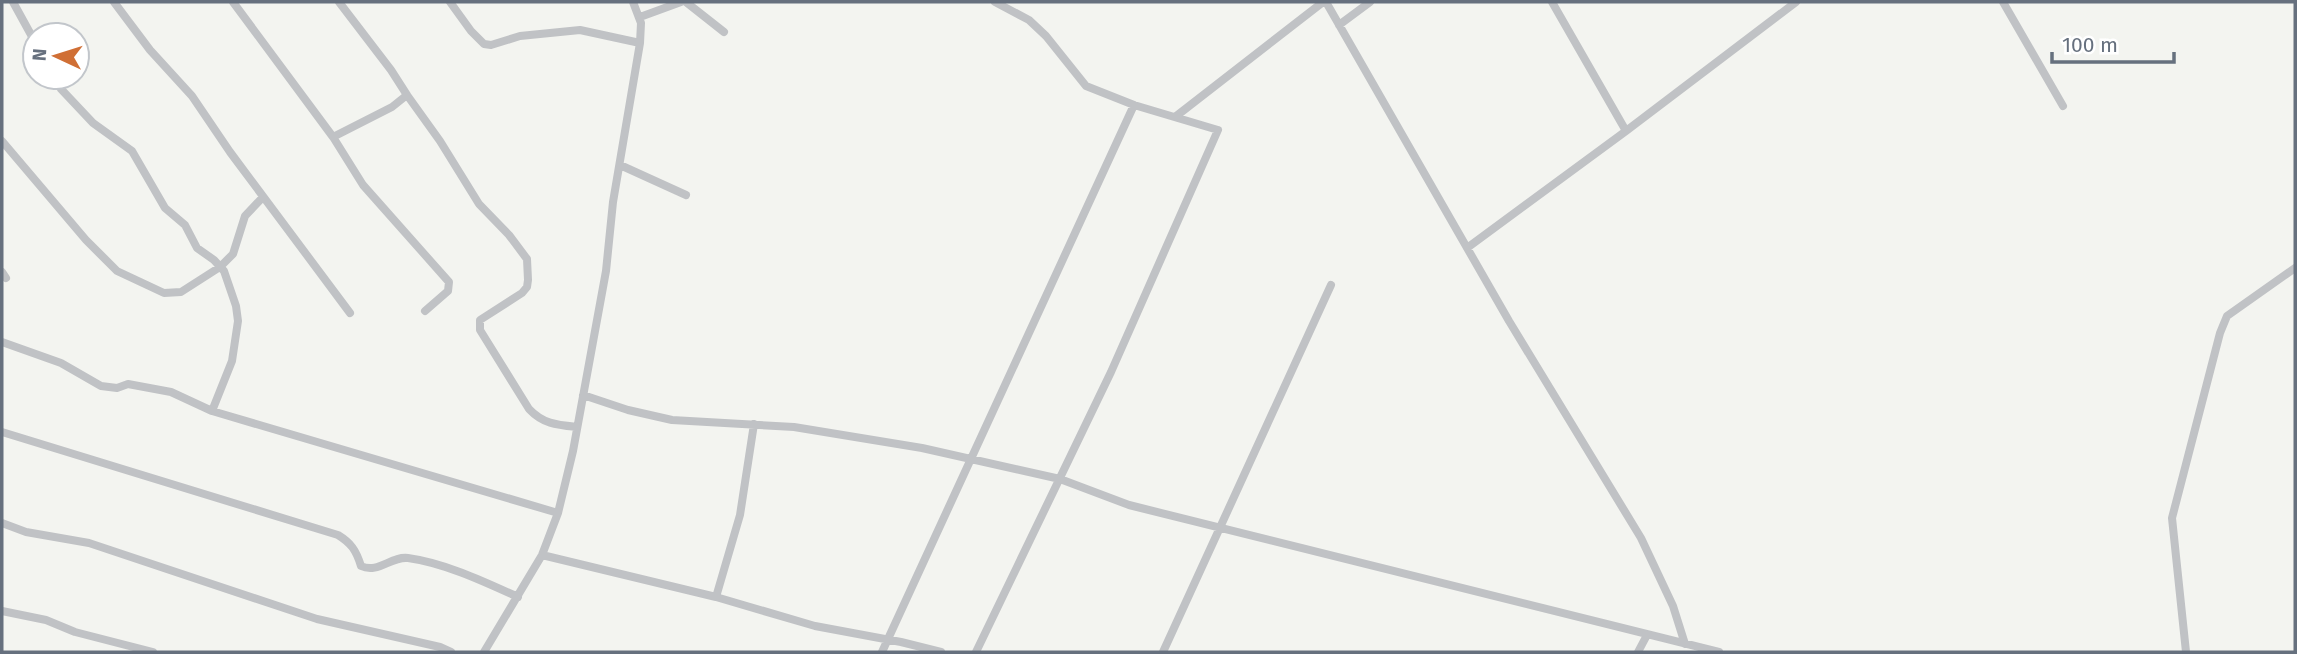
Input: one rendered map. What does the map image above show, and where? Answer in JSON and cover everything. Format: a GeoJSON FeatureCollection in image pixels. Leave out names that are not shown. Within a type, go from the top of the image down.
{"type":"FeatureCollection","features":[{"type":"Feature","properties":{"kind":"street"},"geometry":{"type":"LineString","coordinates":[[13,2],[23,21]]}},
{"type":"Feature","properties":{"kind":"street"},"geometry":{"type":"LineString","coordinates":[[114,2],[150,50],[192,96],[350,313]]}},
{"type":"Feature","properties":{"kind":"street"},"geometry":{"type":"LineString","coordinates":[[233,2],[333,137],[363,185],[449,282],[448,291],[425,310]]}},
{"type":"Feature","properties":{"kind":"street"},"geometry":{"type":"LineString","coordinates":[[340,2],[440,141],[479,204],[509,235],[527,259],[527,287],[480,320],[480,330],[537,418],[549,424],[578,427]]}},
{"type":"Feature","properties":{"kind":"street"},"geometry":{"type":"LineString","coordinates":[[450,2],[471,31],[485,44],[520,36],[580,30],[640,43]]}},
{"type":"Feature","properties":{"kind":"street"},"geometry":{"type":"LineString","coordinates":[[484,652],[542,555],[558,513],[578,427],[606,271],[613,202],[640,43],[640,18],[634,2]]}},
{"type":"Feature","properties":{"kind":"street"},"geometry":{"type":"LineString","coordinates":[[640,18],[683,2],[724,32]]}},
{"type":"Feature","properties":{"kind":"street"},"geometry":{"type":"LineString","coordinates":[[976,652],[1111,372],[1217,130],[1133,105],[1086,86],[1046,36],[1029,20],[995,2]]}},
{"type":"Feature","properties":{"kind":"street"},"geometry":{"type":"LineString","coordinates":[[1175,117],[1324,2],[1467,248],[1641,538],[1673,606],[1685,644]]}},
{"type":"Feature","properties":{"kind":"street"},"geometry":{"type":"LineString","coordinates":[[1339,25],[1370,2]]}},
{"type":"Feature","properties":{"kind":"street"},"geometry":{"type":"LineString","coordinates":[[1552,2],[1626,131]]}},
{"type":"Feature","properties":{"kind":"street"},"geometry":{"type":"LineString","coordinates":[[1467,248],[1796,2]]}},
{"type":"Feature","properties":{"kind":"street"},"geometry":{"type":"LineString","coordinates":[[2003,2],[2063,106]]}},
{"type":"Feature","properties":{"kind":"street"},"geometry":{"type":"LineString","coordinates":[[63,91],[93,123],[132,151],[165,208],[186,225],[197,248],[220,267],[230,285],[238,321],[232,361],[212,411]]}},
{"type":"Feature","properties":{"kind":"street"},"geometry":{"type":"LineString","coordinates":[[333,137],[392,107],[407,95]]}},
{"type":"Feature","properties":{"kind":"street"},"geometry":{"type":"LineString","coordinates":[[882,652],[1133,105]]}},
{"type":"Feature","properties":{"kind":"street"},"geometry":{"type":"LineString","coordinates":[[2,141],[86,240],[117,271],[164,293],[181,292],[220,267],[233,254],[245,216],[263,197]]}},
{"type":"Feature","properties":{"kind":"street"},"geometry":{"type":"LineString","coordinates":[[620,166],[686,195]]}},
{"type":"Feature","properties":{"kind":"street"},"geometry":{"type":"LineString","coordinates":[[2186,652],[2172,518],[2220,333],[2227,316],[2295,268]]}},
{"type":"Feature","properties":{"kind":"street"},"geometry":{"type":"LineString","coordinates":[[1163,652],[1331,285]]}},
{"type":"Feature","properties":{"kind":"street"},"geometry":{"type":"LineString","coordinates":[[2,342],[61,363],[101,386],[117,388],[128,384],[171,392],[212,411],[558,513]]}},
{"type":"Feature","properties":{"kind":"street"},"geometry":{"type":"LineString","coordinates":[[583,395],[628,411],[673,420],[794,428],[922,448],[1060,479],[1129,505],[1719,652]]}},
{"type":"Feature","properties":{"kind":"street"},"geometry":{"type":"LineString","coordinates":[[716,597],[740,515],[754,424]]}},
{"type":"Feature","properties":{"kind":"street"},"geometry":{"type":"LineString","coordinates":[[2,432],[338,535],[350,542],[361,566],[368,569],[392,560],[407,558],[466,574],[518,597]]}},
{"type":"Feature","properties":{"kind":"street"},"geometry":{"type":"LineString","coordinates":[[2,523],[26,531],[89,544],[317,619],[452,652]]}},
{"type":"Feature","properties":{"kind":"street"},"geometry":{"type":"LineString","coordinates":[[542,555],[716,597],[815,626],[941,652]]}},
{"type":"Feature","properties":{"kind":"street"},"geometry":{"type":"LineString","coordinates":[[2,611],[46,620],[75,632],[153,652]]}},
{"type":"Feature","properties":{"kind":"street"},"geometry":{"type":"LineString","coordinates":[[1638,652],[1647,635]]}}]}
